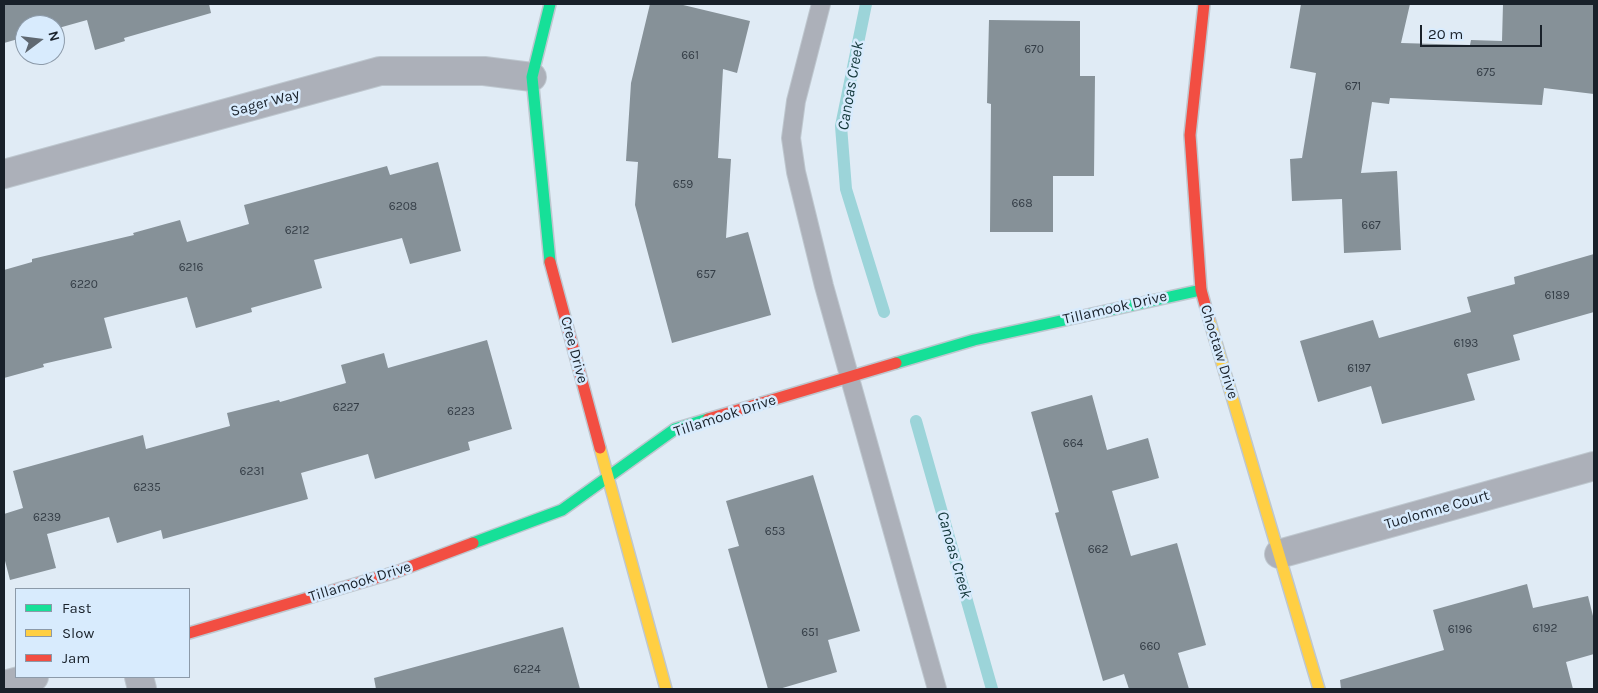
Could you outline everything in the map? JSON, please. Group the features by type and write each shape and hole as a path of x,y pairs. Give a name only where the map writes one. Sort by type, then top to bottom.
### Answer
{"street":[{"name":"Cree Drive","path":"550,4 532,77 548,254 666,689"},
{"name":"Choctaw Drive","path":"1204,4 1190,135 1201,290 1319,689"},
{"name":"Sager Way","path":"4,174 380,71 484,71 532,77"},
{"name":"Tillamook Drive","path":"190,633 406,569 562,510 675,429 974,340 1201,290"},
{"name":"Tuolomne Court","path":"1279,554 1594,466"},
{"path":"4,685 30,678"}],"lane":[{"path":"821,4 796,101 791,138 798,182 936,689"}],"building":[{"path":"4,4 209,4 211,13 124,38 125,41 95,50 87,20 65,26 65,15 15,15 15,40 4,43"},
{"path":"650,4 679,4 750,21 737,73 723,69 718,158 731,159 726,238 748,232 771,315 672,343 635,205 638,162 626,161 631,83"},
{"path":"1301,4 1410,4 1401,43 1470,45 1471,40 1502,41 1503,4 1594,4 1594,94 1544,88 1542,105 1390,98 1389,104 1372,102 1361,173 1397,171 1401,250 1344,253 1342,199 1292,201 1290,159 1302,158 1316,73 1290,68"},
{"path":"989,20 1080,21 1080,76 1095,76 1094,176 1053,176 1053,232 990,232 991,104 987,103"},
{"path":"438,162 461,251 410,264 402,238 314,260 322,288 251,308 252,312 196,328 187,297 104,318 112,348 43,364 44,367 4,378 4,270 32,262 32,259 134,235 133,233 180,220 187,242 249,224 244,205 387,166 390,175"},
{"path":"1594,254 1594,312 1513,335 1520,360 1467,374 1475,400 1382,424 1371,386 1318,402 1300,341 1373,320 1379,338 1471,312 1467,297 1515,284 1514,277"},
{"path":"487,340 512,429 468,442 470,450 375,479 368,454 301,473 308,499 163,539 161,530 117,543 109,517 47,534 56,568 10,580 4,557 4,514 23,508 13,471 143,435 146,449 230,426 227,413 279,400 280,402 346,383 341,365 384,353 388,368"},
{"path":"1092,395 1107,450 1148,438 1159,478 1112,491 1131,556 1177,543 1206,645 1178,653 1189,689 1129,689 1124,674 1103,681 1055,513 1059,512 1031,412"},
{"path":"813,475 860,631 828,640 837,672 779,689 768,689 728,549 739,546 726,501"},
{"path":"1527,584 1533,608 1588,596 1594,620 1594,654 1566,662 1573,689 1341,689 1340,680 1444,650 1433,610"},
{"path":"563,627 580,689 376,689 374,678"}],"waterway":[{"name":"Canoas Creek","path":"866,4 841,126 846,189 884,312"},
{"name":"Canoas Creek","path":"916,421 992,689"}],"traffic: fast":[{"path":"550,4 532,77 550,262"},
{"path":"896,363 974,340 1201,290"},
{"path":"473,543 562,510 675,429 708,419"}],"traffic: slow":[{"path":"1209,319 1319,689"},
{"path":"600,448 666,689"}],"traffic: jam":[{"path":"1204,4 1190,135 1201,290 1209,319"},
{"path":"550,262 600,448"},
{"path":"708,419 896,363"},
{"path":"190,633 396,572 473,543"}]}
